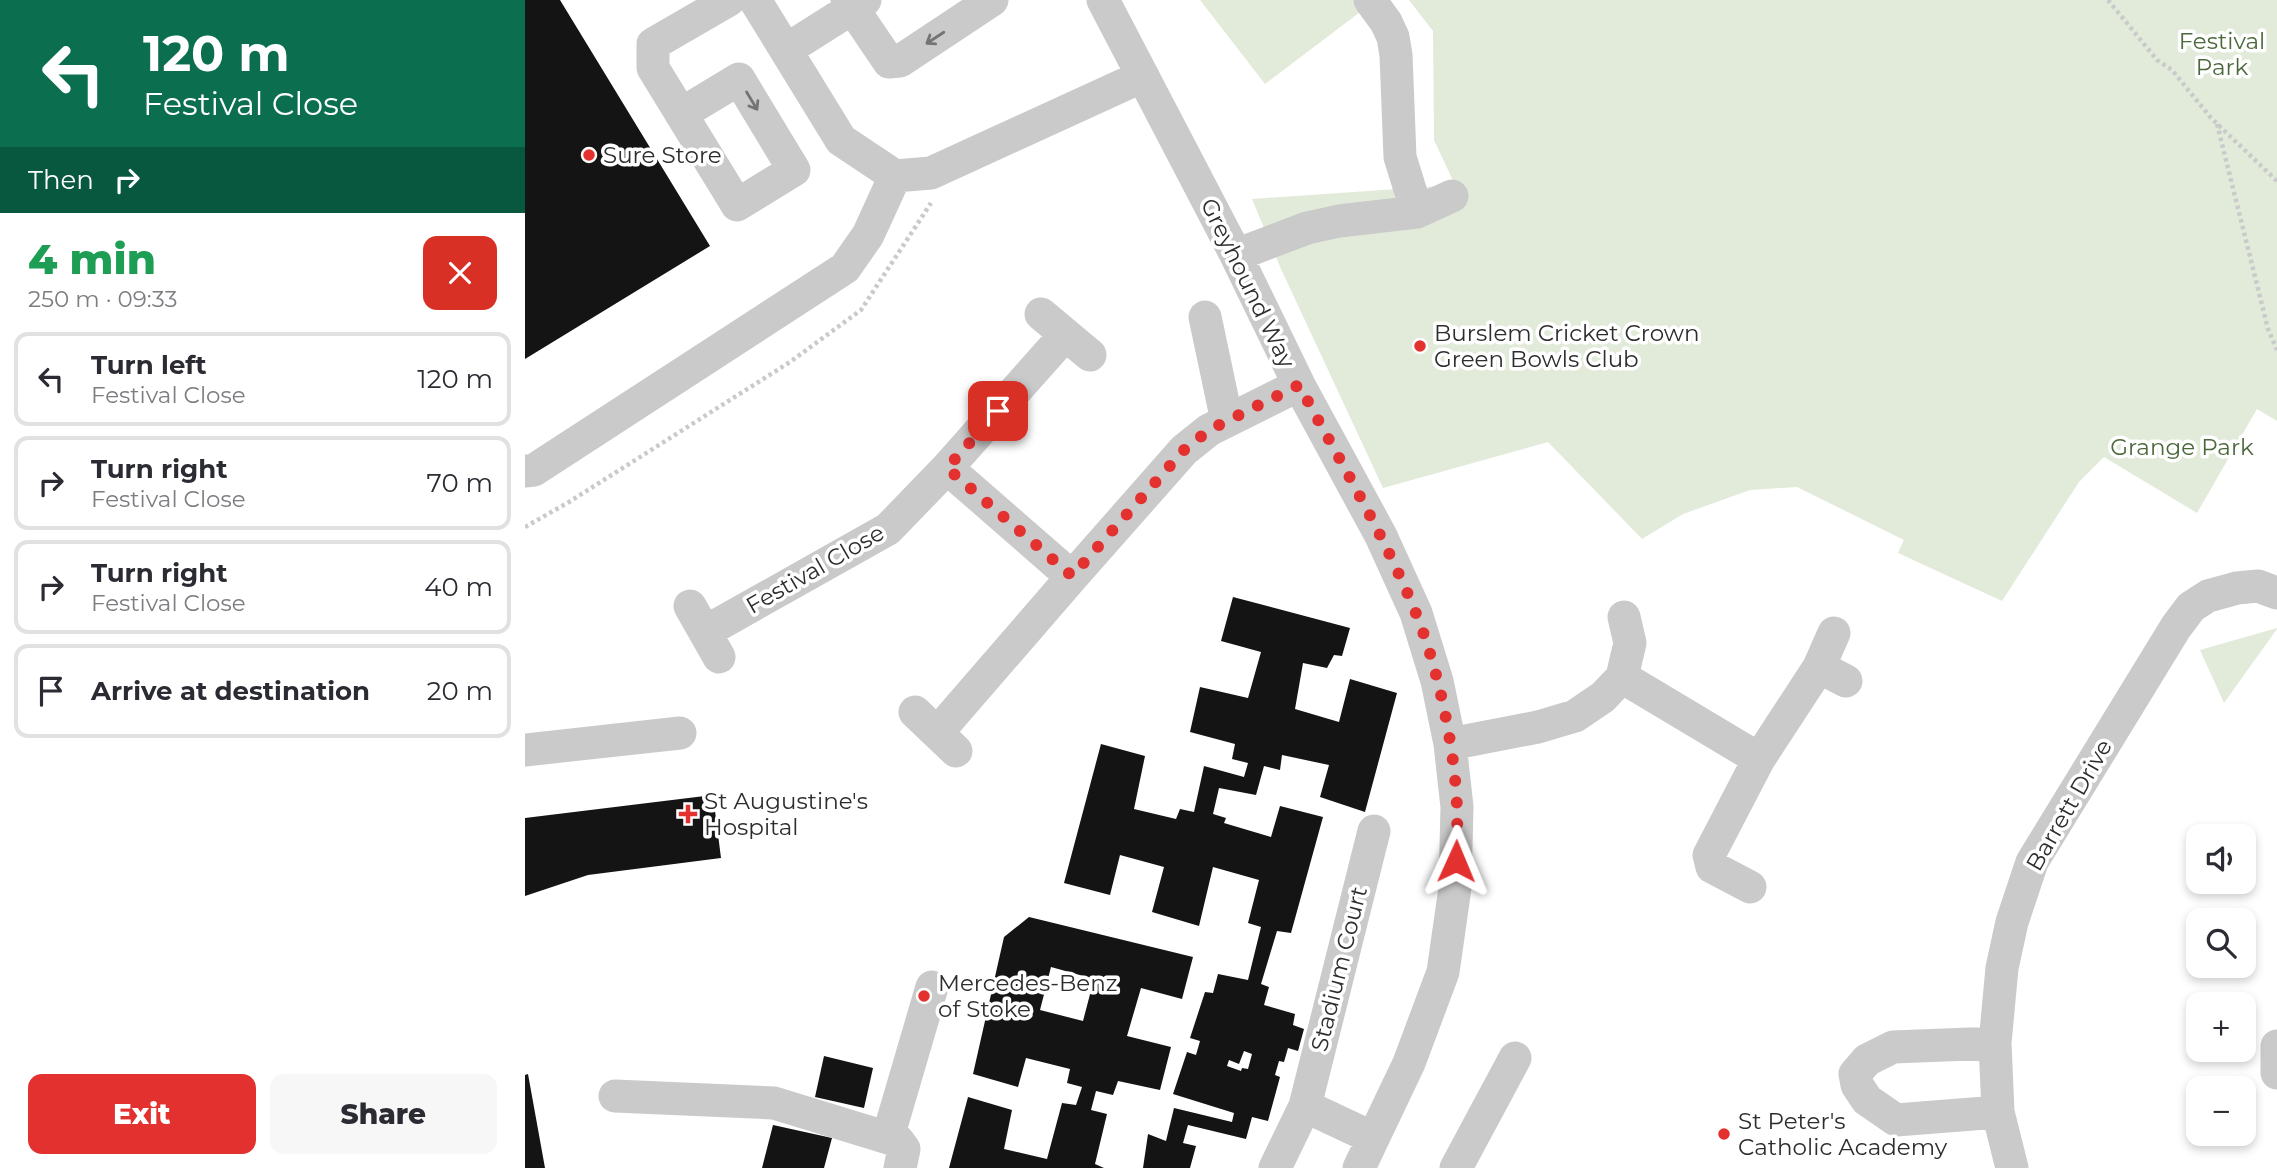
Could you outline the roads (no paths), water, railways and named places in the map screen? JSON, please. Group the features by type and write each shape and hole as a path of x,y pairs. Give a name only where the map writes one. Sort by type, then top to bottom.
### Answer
{"street":[{"path":"681,114 653,68 653,44 729,0"},
{"path":"755,0 841,140 895,176 931,173 1143,76"},
{"path":"786,50 855,3 889,62 900,61 992,0"},
{"name":"Greyhound Way","path":"1103,0 1236,255 1299,385 1381,536 1416,613 1437,681 1450,744 1457,807 1455,888 1443,972 1409,1063 1359,1168"},
{"path":"1370,0 1393,37 1399,157 1417,212"},
{"path":"525,471 534,470 845,268 869,235 895,176"},
{"path":"1236,255 1277,238 1339,220 1417,212 1452,196"},
{"path":"1205,317 1227,421"},
{"name":"Festival Close","path":"704,632 888,529 947,468 1065,335"},
{"path":"936,732 1184,450 1209,430 1299,385"},
{"path":"947,468 1072,576"},
{"name":"Barrett Drive","path":"2012,1168 1998,1112 1995,1043 2005,956 2012,922 2032,862 2176,627 2191,607 2209,597 2258,586 2277,593"},
{"path":"1450,744 1575,716 1603,697 1622,677 1630,643 1624,617"},
{"path":"1750,887 1712,867 1709,855 1752,772 1833,674 1833,633"},
{"path":"1622,677 1752,772"},
{"path":"525,750 680,733"},
{"name":"Stadium Court","path":"1275,1168 1305,1106 1374,831"},
{"path":"888,1137 932,987"},
{"path":"1995,1043 1893,1047 1867,1060 1856,1074 1857,1086 1867,1100 1896,1120 1998,1112"},
{"path":"2277,1046 2277,1073"},
{"path":"1456,1168 1515,1058"},
{"path":"615,1096 774,1103 898,1140 904,1149 900,1168"},
{"path":"1305,1106 1373,1138"}],"place":[{"name":"Sure Store","path":"589,155"},
{"name":"Burslem Cricket Crown Green Bowls Club","path":"1420,346"},
{"name":"St Augustine's Hospital","path":"688,814"},
{"name":"Mercedes-Benz of Stoke","path":"924,996"},
{"name":"St Peter's Catholic Academy","path":"1724,1134"}],"park label":[{"name":"Festival Park","path":"2222,54"},
{"name":"Grange Park","path":"2182,447"}]}
